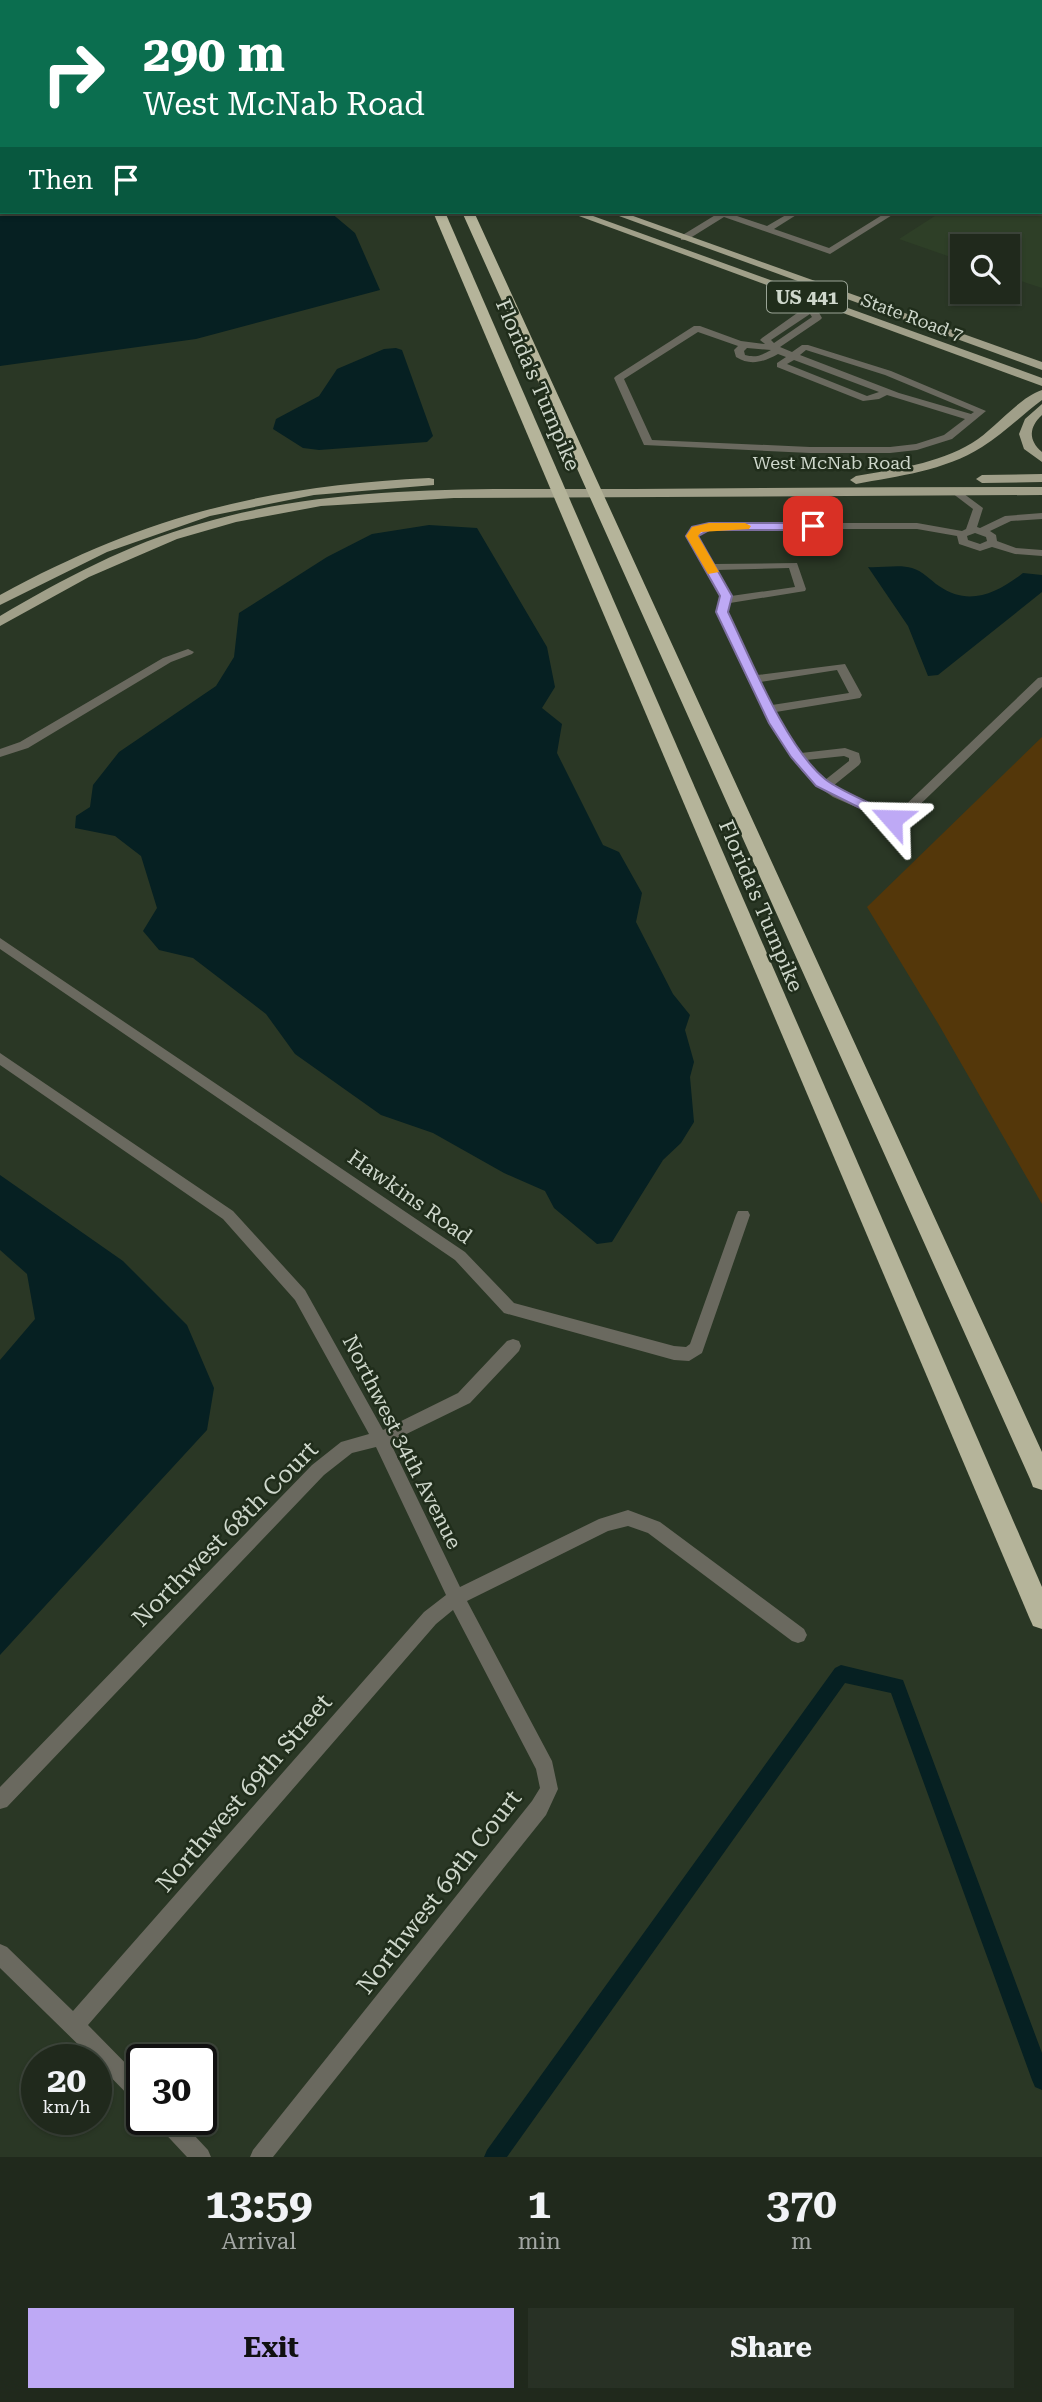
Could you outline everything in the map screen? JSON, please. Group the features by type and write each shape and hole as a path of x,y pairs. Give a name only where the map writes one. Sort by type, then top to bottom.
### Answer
{"highway":[{"name":"Florida's Turnpike","path":"440,214 1042,1617"},
{"name":"Florida's Turnpike","path":"469,214 1042,1479"}],"main road":[{"name":"State Road 7","path":"579,214 1042,382"},
{"name":"State Road 7","path":"618,214 1042,366"},
{"path":"780,287 811,294 838,292"},
{"path":"825,303 848,303 906,318"},
{"path":"856,480 917,469 954,457 978,444 1042,394"},
{"path":"1042,408 1024,434 1026,443 1042,458"},
{"path":"1027,426 1042,417"},
{"name":"West McNab Road","path":"622,487 1042,478"},
{"path":"0,601 104,546 171,521 241,503 321,488 406,482 518,488"},
{"path":"0,622 55,589 121,556 180,533 235,517 318,503 386,496 518,488 622,487"},
{"name":"West McNab Road","path":"622,487 1042,491"}],"street":[{"path":"684,238 720,214"},
{"path":"724,214 830,251 890,214"},
{"path":"768,229 794,214"},
{"path":"773,348 765,340 803,313 813,312 825,303"},
{"path":"747,344 739,351 741,357 763,360 773,348 817,318 813,312"},
{"path":"887,391 866,399 779,365 793,355 804,346 888,373 981,411 948,437 917,447 890,450 810,450 648,443 619,378 696,328 747,344 773,348 793,355 887,391 972,418"},
{"path":"774,334 788,339"},
{"path":"956,491 978,508 971,535 980,548 992,543 1015,551 1042,553"},
{"path":"971,535 1009,518 1042,516"},
{"path":"992,543 991,535 933,535 917,526 709,526 696,530 692,536 726,596 722,612 769,709 799,757 826,786 892,819 901,816 1042,681"},
{"path":"710,567 793,565 802,589 725,600"},
{"path":"0,753 24,745 167,660 188,652"},
{"path":"755,679 841,667 856,695 769,709"},
{"path":"799,757 845,752 855,756 855,762 826,786"},
{"name":"Hawkins Road","path":"0,943 460,1256 509,1308 674,1353 689,1354 696,1348 743,1215"},
{"name":"Northwest 34th Avenue","path":"0,1058 228,1215 300,1295 380,1439 456,1598"},
{"name":"Northwest 68th Court","path":"0,1800 318,1470 347,1447 380,1439 464,1398 513,1346"},
{"path":"456,1598 605,1524 628,1518 654,1527 798,1635"},
{"name":"Northwest 69th Street","path":"74,2025 430,1618 456,1598"},
{"name":"Northwest 69th Court","path":"260,2157 539,1808 549,1789 545,1767 456,1598"},
{"path":"0,1954 126,2079"},
{"path":"180,2135 201,2157"}],"shaded area":[{"path":"938,214 1042,214 1042,288 1020,281 1020,234 950,234 950,257 899,239"},
{"path":"1042,737 1042,1204 939,1025 867,907"}],"water":[{"path":"0,214 332,214 355,233 380,290 196,339 0,366"},
{"path":"384,349 402,350 433,436 427,442 319,450 303,448 273,429 276,419 319,396 337,369"},
{"path":"429,525 477,528 547,647 555,687 542,708 562,724 557,753 603,845 619,852 642,893 636,922 673,994 690,1015 685,1030 694,1062 690,1077 694,1122 681,1143 663,1160 612,1242 597,1244 554,1208 545,1191 504,1173 433,1133 381,1115 295,1054 266,1014 193,958 159,950 143,931 157,908 141,856 115,836 75,828 76,816 90,807 93,785 119,752 216,686 234,657 239,613 327,557 372,534"},
{"path":"868,567 912,568 939,586 961,596 982,595 993,591 1023,573 1042,575 1042,592 938,675 928,676 908,626"},
{"path":"0,1175 123,1261 187,1325 214,1388 207,1430 0,1655 0,1360 35,1319 27,1274 0,1250"}],"waterway":[{"path":"494,2157 841,1674 897,1686 1042,2080"}],"slow traffic":[{"path":"713,572 692,536 696,530 709,526 745,526"}],"route":[{"path":"813,526 709,526 696,530 692,536 726,596 722,612 776,723 796,754 821,783 892,819"}]}
